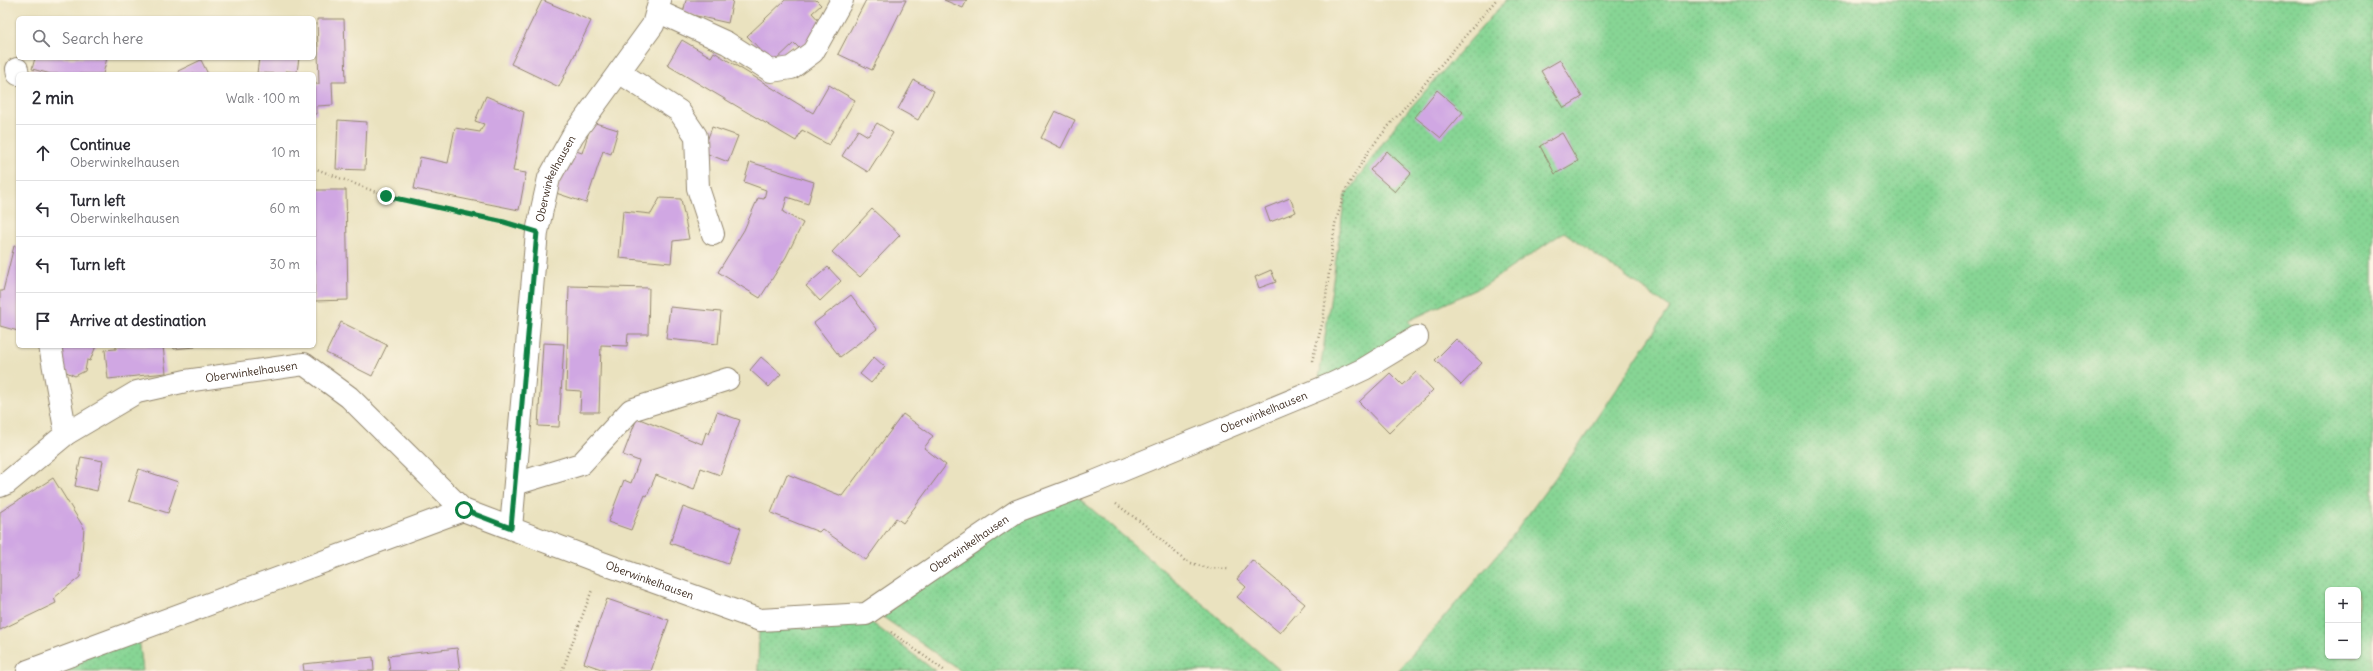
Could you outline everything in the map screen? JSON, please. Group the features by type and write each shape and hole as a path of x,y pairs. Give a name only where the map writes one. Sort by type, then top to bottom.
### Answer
{"street":[{"path":"658,6 727,43 771,71 791,68 813,52 842,0"},
{"name":"Oberwinkelhausen","path":"511,528 537,232 549,178 573,135 653,25 658,6"},
{"path":"619,72 679,111 696,136 698,188 713,234"},
{"name":"Oberwinkelhausen","path":"0,486 7,483 66,434 137,392 304,355 464,510 602,563 760,620 866,614 1017,511 1094,482 1364,369 1417,337"},
{"path":"50,348 66,434"},
{"path":"515,484 581,464 631,410 728,380"},
{"path":"28,671 464,510"}],"path":[{"path":"1301,396 1323,322 1335,224 1346,188 1358,166 1388,127 1496,0"},
{"path":"316,169 386,196 504,222 537,232"},
{"path":"1094,482 1111,501 1145,524 1185,561 1207,568 1228,569"},
{"path":"562,671 602,563"},
{"path":"866,614 945,671"}],"green space":[{"path":"1506,0 2373,0 2373,671 1398,671 1505,546 1572,455 1670,308 1564,232 1487,284 1408,321 1417,331 1318,386 1345,196 1398,122"},
{"path":"1074,494 1281,671 961,671 883,617 952,559 1018,515"},
{"path":"871,622 935,671 758,671 759,630"},
{"path":"139,638 143,671 64,671 63,665"}],"building":[{"path":"542,0 591,21 559,87 511,64"},
{"path":"686,0 733,0 728,23 683,13"},
{"path":"785,0 816,0 821,5 812,13 824,26 800,49 794,43 773,63 747,36"},
{"path":"866,0 906,0 872,70 838,54"},
{"path":"944,0 967,0 963,8"},
{"path":"317,19 344,19 346,82 332,82 333,105 317,106 316,114 316,84 319,84"},
{"path":"682,40 711,57 714,52 813,113 829,85 855,100 829,145 802,130 796,141 667,65"},
{"path":"34,60 106,60 104,72 43,72 32,69"},
{"path":"201,60 207,72 178,72"},
{"path":"259,60 299,60 297,72 257,72"},
{"path":"1560,60 1582,97 1564,108 1541,71"},
{"path":"914,80 934,91 918,120 898,109"},
{"path":"1437,90 1463,112 1441,138 1415,117"},
{"path":"486,96 524,112 513,171 526,173 519,210 414,189 420,157 448,163 455,128 480,132 484,124 475,121"},
{"path":"1055,111 1075,120 1061,148 1041,138"},
{"path":"338,120 367,122 365,170 336,169"},
{"path":"592,122 618,130 611,154 603,151 586,203 556,193 570,149 582,153"},
{"path":"877,123 893,133 868,172 842,156 858,130 868,136"},
{"path":"712,127 738,136 728,162 703,152"},
{"path":"1562,133 1578,161 1555,174 1540,146"},
{"path":"1387,151 1411,173 1395,192 1370,170"},
{"path":"750,162 814,182 808,204 787,197 783,212 803,223 786,257 760,298 718,272 744,230 758,198 764,199 766,190 744,182"},
{"path":"316,190 346,190 348,300 316,301"},
{"path":"660,198 681,199 689,239 673,241 671,263 619,258 623,211 651,214"},
{"path":"1290,198 1296,212 1270,222 1265,208"},
{"path":"872,209 900,235 860,277 832,252"},
{"path":"14,246 16,246 16,330 0,326 0,291 3,291"},
{"path":"828,267 841,281 820,301 806,286"},
{"path":"1271,270 1276,282 1259,288 1255,277"},
{"path":"569,286 649,288 648,334 628,334 627,346 601,345 599,412 580,412 581,391 566,390"},
{"path":"851,295 877,329 840,357 814,323"},
{"path":"670,307 721,312 718,344 666,339"},
{"path":"341,322 387,345 372,376 326,353"},
{"path":"1456,339 1482,363 1461,385 1435,360"},
{"path":"543,343 564,344 559,427 538,426"},
{"path":"95,348 90,361 87,360 85,371 75,376 62,370 58,360 63,351 56,349"},
{"path":"163,348 166,373 108,379 105,350"},
{"path":"761,357 781,374 769,387 750,370"},
{"path":"874,357 885,367 871,383 860,374"},
{"path":"1416,372 1433,390 1389,433 1359,402 1390,373 1402,385"},
{"path":"717,412 740,420 720,475 701,468 694,490 656,475 647,496 645,495 631,530 608,522 624,480 631,483 639,461 623,455 637,418 702,444 706,432 709,434"},
{"path":"903,414 933,436 924,448 946,465 903,523 896,518 866,560 822,529 819,532 771,513 787,474 842,496"},
{"path":"81,457 103,461 97,491 75,486"},
{"path":"139,469 178,482 168,513 129,501"},
{"path":"53,478 84,528 80,577 54,598 56,603 0,630 0,512"},
{"path":"683,507 741,528 728,564 670,543"},
{"path":"1252,560 1305,604 1280,633 1237,597 1246,587 1237,579"},
{"path":"607,599 669,620 651,671 607,671 584,663"},
{"path":"457,648 460,671 390,671 388,656"},
{"path":"373,657 374,671 304,671 303,664"}],"route":[{"path":"386,196 504,222 537,232 511,528 464,510"}]}
